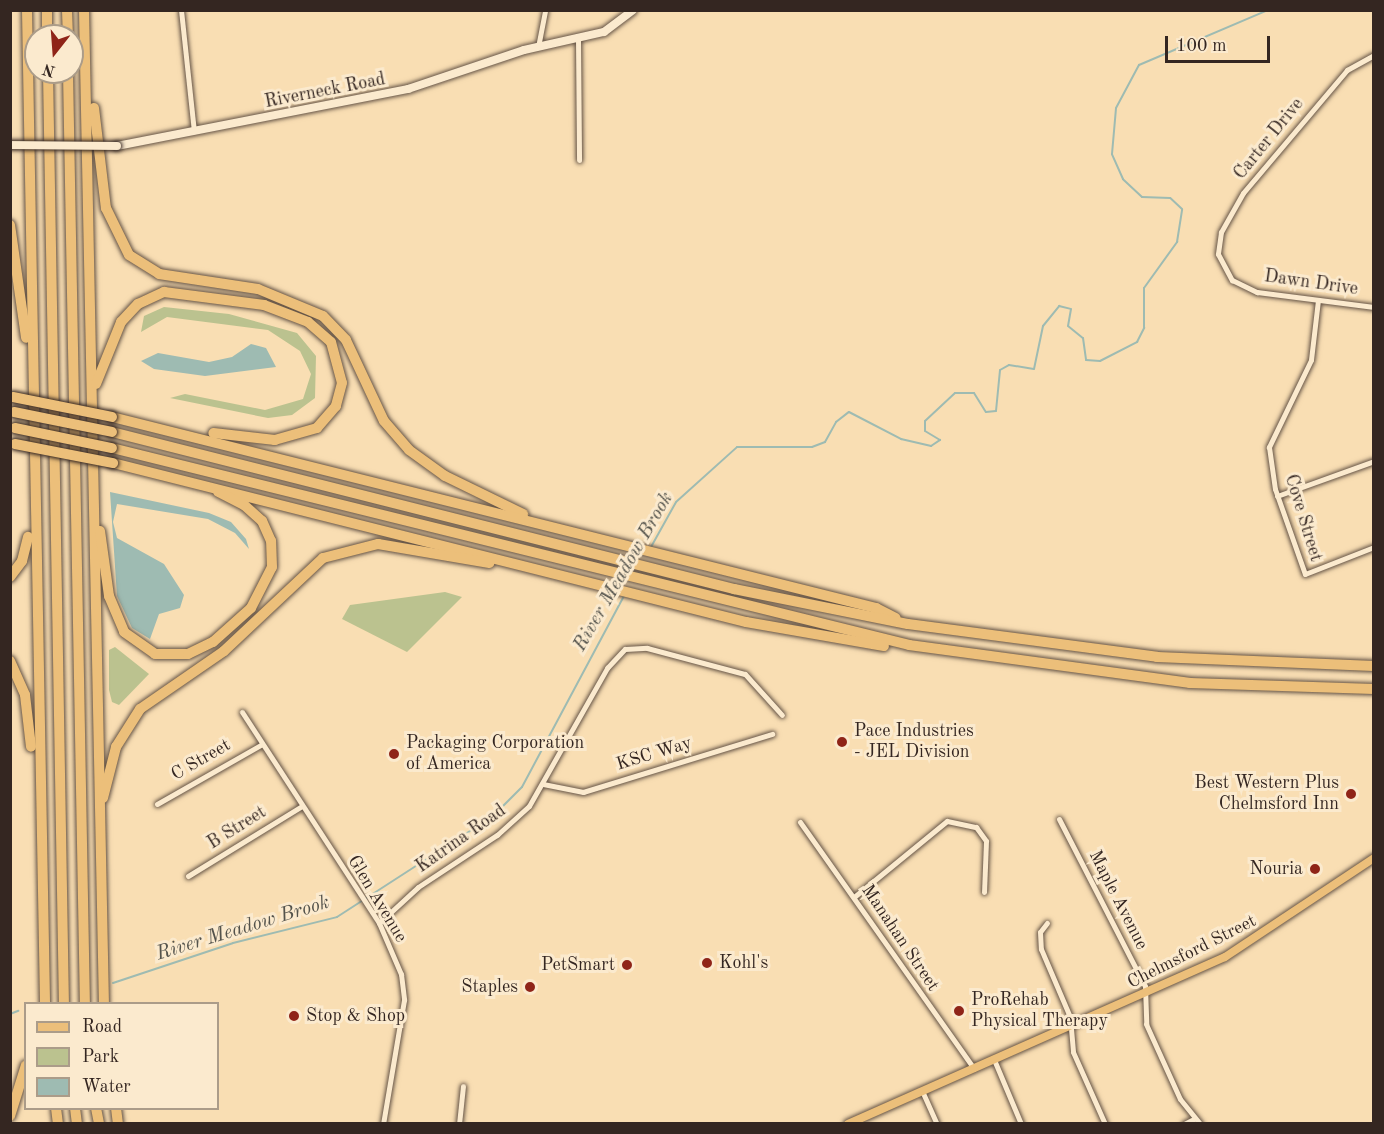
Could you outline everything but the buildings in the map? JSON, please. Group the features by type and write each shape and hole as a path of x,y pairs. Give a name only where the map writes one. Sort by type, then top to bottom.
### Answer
{"highway":[{"path":"27,10 33,510 41,945 45,1002"},
{"path":"84,10 99,843 105,1002"},
{"path":"84,10 104,198 112,228 129,255 159,274 258,289 323,316 346,340 384,421 408,450 452,480 542,525"},
{"path":"48,84 64,1002"},
{"path":"68,84 85,1002"},
{"path":"10,225 33,392"},
{"path":"11,397 112,417 251,439 294,438 317,428 332,412 341,392 341,362 321,332 287,313 234,298 164,292 138,304 115,330 92,405"},
{"path":"12,412 112,432 653,567 908,624 1082,650 1251,663 1331,666 1374,663"},
{"path":"112,417 876,608 908,624"},
{"path":"13,428 112,448 645,581 959,654"},
{"path":"12,443 157,473 572,578 805,634 1190,683 1224,686 1374,689"},
{"path":"93,468 115,615 142,648 182,656 213,642 251,608 268,581 272,547 262,521 244,505 157,473"},
{"path":"10,577 25,553 33,510"},
{"path":"99,843 109,768 134,716 161,691 224,651 323,558 353,547 386,545 572,578"},
{"path":"10,661 27,706 39,819"},
{"path":"38,1002 41,945"},
{"path":"10,1116 24,1071"}],"main road":[{"name":"Riverneck Road","path":"10,146 117,146 361,101 538,47 604,32 633,10"},
{"name":"Chelmsford Street","path":"848,1124 1070,1029 1249,945 1374,858"}],"street":[{"path":"181,10 194,131"},
{"path":"538,47 545,10"},
{"path":"578,39 579,160"},
{"name":"Carter Drive","path":"1222,261 1221,232 1243,194 1347,70 1374,55"},
{"name":"Dawn Drive","path":"1222,261 1232,280 1257,292 1374,307"},
{"name":"Cove Street","path":"1318,300 1311,360 1269,447 1277,496 1305,574 1374,547"},
{"path":"1277,496 1374,461"},
{"name":"Katrina Road","path":"379,923 418,887 516,820 543,784 607,668 628,648 647,648 746,674 782,715"},
{"name":"Glen Avenue","path":"242,712 379,923 404,989 383,1124"},
{"name":"KSC Way","path":"543,784 583,792 772,734"},
{"name":"C Street","path":"158,804 262,744"},
{"name":"B Street","path":"188,876 302,806"},
{"name":"Maple Avenue","path":"1059,819 1145,986 1142,996 1146,1024 1194,1119"},
{"path":"854,897 947,821 976,827 986,842 984,892"},
{"name":"Manahan Street","path":"800,822 975,1071"},
{"path":"1047,923 1040,932 1041,949 1070,1017 1073,1052 1105,1124"},
{"path":"995,1062 1021,1124"},
{"path":"459,1124 463,1086"},
{"path":"924,1093 937,1124"},
{"path":"1184,1124 1194,1119 1200,1124"}],"green space":[{"path":"164,307 229,314 297,333 316,356 315,398 292,415 268,418 170,398 185,394 265,410 303,399 311,374 300,351 268,330 167,317 141,332 144,316"},
{"path":"445,592 462,597 407,652 342,619 350,605"},
{"path":"115,647 149,674 119,705 112,702 109,690 109,650"}],"water":[{"path":"251,344 266,348 276,367 205,376 154,369 141,361 158,353 209,362 232,357"},
{"path":"110,492 209,513 231,522 246,539 249,549 235,533 208,519 117,504 113,522 117,538 164,564 184,595 180,608 159,614 150,639 132,628 117,596"}],"waterway":[{"name":"River Meadow Brook","path":"651,547 676,502 737,447 812,447 825,442 836,422 849,412 901,439 931,446 940,440 925,431 925,421 955,393 974,393 986,412 996,411 1000,370 1009,365 1034,369 1043,326 1059,306 1071,309 1068,326 1083,338 1086,360 1100,361 1137,342 1144,328 1144,288 1177,242 1182,209 1170,198 1142,197 1123,179 1112,154 1116,108 1139,65 1268,10"},
{"name":"River Meadow Brook","path":"113,983 233,943 337,917 493,816 522,787 625,594"},
{"name":"River Meadow Brook","path":"10,1014 18,1011"}],"place":[{"name":"Pace Industries - JEL Division","path":"842,742"},
{"name":"Packaging Corporation of America","path":"394,754"},
{"name":"Best Western Plus Chelmsford Inn","path":"1351,794"},
{"name":"Nouria","path":"1315,869"},
{"name":"Kohl's","path":"707,963"},
{"name":"PetSmart","path":"627,965"},
{"name":"Staples","path":"530,987"},
{"name":"ProRehab Physical Therapy","path":"959,1011"},
{"name":"Stop & Shop","path":"294,1016"}]}
